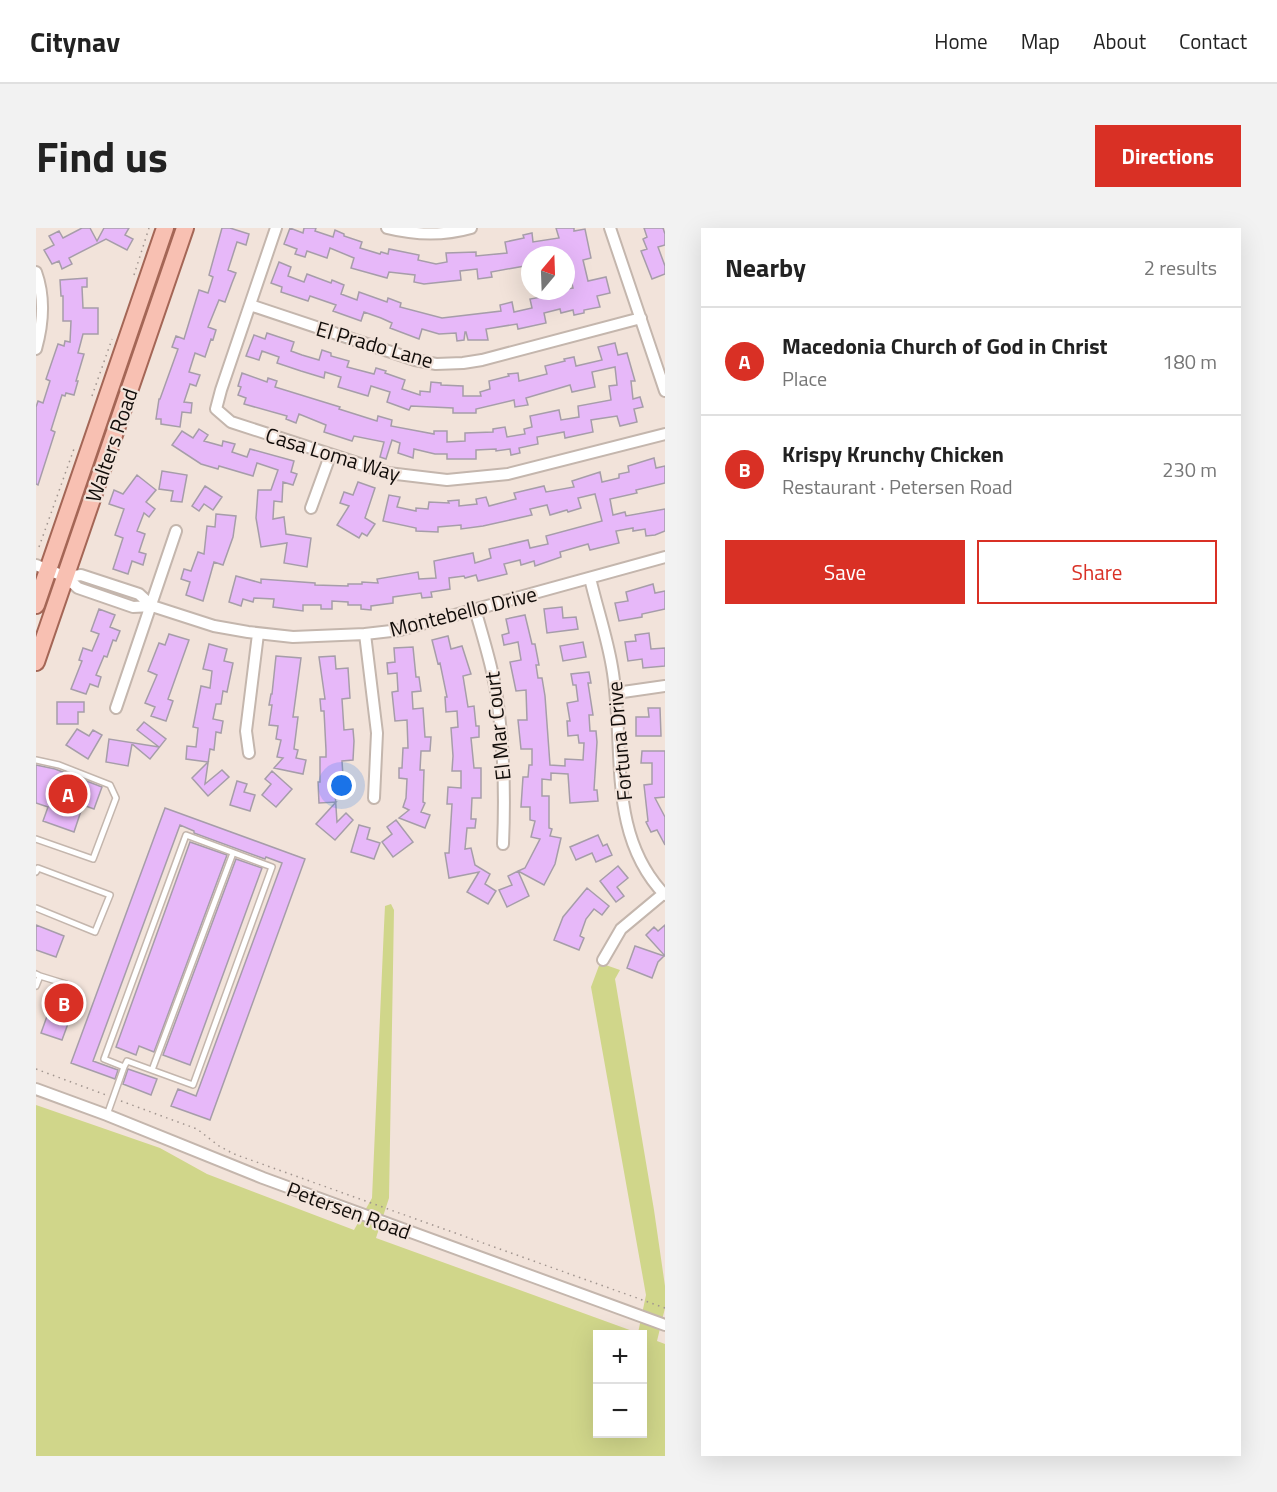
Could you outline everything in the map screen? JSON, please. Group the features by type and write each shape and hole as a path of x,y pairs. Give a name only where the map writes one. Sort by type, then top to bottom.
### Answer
{"main road":[{"name":"Walters Road","path":"36,605 42,567 165,228"},
{"name":"Walters Road","path":"36,662 185,228"}],"street":[{"path":"250,305 276,228"},
{"path":"387,228 435,234 471,228"},
{"path":"610,228 665,391"},
{"path":"36,272 42,303 42,320 36,349"},
{"name":"El Prado Lane","path":"250,305 394,354 436,364 482,360 641,318"},
{"name":"Casa Loma Way","path":"250,305 216,409 231,422 330,456 387,473 426,479 465,480 508,474 665,434"},
{"path":"311,508 330,456"},
{"path":"116,708 176,531"},
{"name":"Montebello Drive","path":"42,567 66,577 78,588 133,607 152,606 213,626 293,637 400,630 665,557"},
{"name":"Fortuna Drive","path":"590,578 612,667 616,693 621,795 628,828 637,854 664,894"},
{"name":"El Mar Court","path":"475,609 490,662 498,704 502,746 503,844"},
{"path":"249,753 246,730 258,634"},
{"path":"365,634 376,733 374,798"},
{"path":"616,693 665,686"},
{"path":"603,960 621,929 664,894"},
{"name":"Petersen Road","path":"36,1089 263,1178 665,1325"}],"lane":[{"path":"36,760 59,765 110,785 116,798 93,859 36,839"},
{"path":"107,1115 127,1061 193,1085 272,867 186,835 104,1059 124,1067"},
{"path":"152,1070 233,853"},
{"path":"36,872 38,868 110,895 95,932 36,908"},
{"path":"36,986 38,975 66,984"}],"path":[{"path":"133,280 149,228"},
{"path":"90,403 102,362 116,330"},
{"path":"39,547 77,443"},
{"path":"36,1069 197,1129 234,1154 665,1308"}],"green space":[{"path":"391,904 394,910 389,1198 376,1238 630,1330 593,1330 593,1438 647,1438 647,1330 639,1330 646,1295 591,987 600,963 620,970 615,979 665,1286 665,1308 657,1341 665,1344 665,1456 36,1456 36,1105 160,1148 207,1174 354,1230 372,1198 385,906"}],"building":[{"path":"82,228 90,228 97,241 104,228 129,228 125,235 133,239 127,250 106,239 69,258 72,264 62,269 59,261 52,264 44,250 54,245 49,236 59,231 63,238"},
{"path":"222,228 249,234 246,245 237,242 228,270 236,273 225,302 219,300 208,327 216,330 205,357 195,353 189,372 200,375 196,386 190,384 184,402 192,403 191,413 182,412 180,427 161,424 161,419 156,419 159,399 178,349 172,347 176,336 184,339 199,290 208,293 213,277 209,275"},
{"path":"290,228 303,233 304,228 316,228 315,231 333,237 335,230 344,236 362,242 360,248 380,254 381,252 388,254 389,249 419,255 418,260 436,264 447,262 446,253 476,252 476,256 507,253 505,242 524,238 523,235 532,233 533,242 559,238 556,228 574,228 574,231 585,229 591,258 583,260 588,281 606,277 610,293 597,296 600,307 584,310 584,313 574,315 573,310 561,313 560,309 544,313 546,323 518,329 517,324 486,329 488,340 468,340 465,332 464,340 457,341 456,333 439,334 422,329 419,339 390,328 392,323 364,312 361,321 333,311 336,305 310,296 308,301 281,292 282,287 271,283 279,262 291,267 288,276 304,282 307,274 331,283 332,280 344,285 341,294 357,300 359,292 387,302 388,298 401,303 400,307 442,318 501,311 500,305 512,302 514,312 532,308 530,300 575,300 575,246 521,246 521,267 491,272 492,277 478,279 477,269 460,271 461,280 424,284 414,282 415,275 389,272 387,278 351,268 354,258 330,248 327,258 307,251 305,257 295,254 297,249 284,244"},
{"path":"644,228 663,228 665,234 665,245 658,247 665,266 665,274 652,279 641,251 647,249 643,239 647,237"},
{"path":"87,278 87,287 82,287 83,308 98,308 98,334 83,334 78,353 84,354 74,395 66,393 65,396 62,395 51,430 55,432 38,485 36,484 36,407 38,401 43,403 50,381 46,379 58,344 64,346 65,341 70,342 71,321 63,321 63,296 61,296 60,280"},
{"path":"267,333 294,342 291,351 302,355 319,360 322,350 331,353 331,356 349,361 347,367 374,374 376,368 386,371 385,373 405,380 402,389 420,395 420,391 430,392 431,382 463,386 463,396 481,396 480,392 490,389 489,381 509,376 508,374 518,373 519,381 547,374 545,366 565,361 564,359 574,357 576,366 602,360 598,347 615,343 618,355 627,353 635,381 631,381 633,399 640,397 643,407 634,409 637,422 620,426 617,416 591,420 593,432 565,438 564,432 537,437 538,444 519,448 520,453 511,455 510,449 476,450 476,459 447,459 447,454 414,449 413,458 398,453 400,443 392,440 386,459 380,457 384,442 354,436 352,441 324,432 326,425 299,414 296,423 286,419 287,416 244,404 246,398 238,395 242,373 267,382 268,378 277,381 275,387 377,421 378,416 392,420 391,426 434,434 434,431 447,431 447,442 465,441 465,433 493,432 493,429 505,427 507,437 525,434 524,429 532,427 530,416 559,410 561,420 579,417 578,406 611,400 609,386 617,385 615,367 592,372 595,387 572,392 570,385 526,398 528,405 515,407 514,400 476,409 476,413 453,413 453,408 411,406 409,410 387,402 390,392 371,386 368,396 338,387 341,377 325,372 324,378 301,371 277,363 279,357 262,351 259,360 246,356 254,335 265,339"},
{"path":"199,429 208,435 204,441 222,446 223,441 235,444 232,452 247,457 250,449 294,461 291,472 297,474 293,485 283,482 282,502 274,501 273,519 284,517 286,534 311,538 307,567 284,563 287,543 261,547 256,518 258,490 271,490 278,470 257,463 253,476 219,466 218,469 201,464 172,445 182,431 193,438"},
{"path":"654,458 656,468 665,466 665,483 610,499 613,515 625,512 626,516 665,509 665,531 655,535 646,536 645,529 633,531 633,528 616,531 619,543 590,550 588,544 560,552 561,557 535,566 534,561 521,565 520,560 504,564 507,574 478,581 476,575 449,578 450,589 431,592 432,597 422,598 421,593 393,597 393,603 371,606 371,610 361,609 361,605 348,605 348,602 332,601 332,609 321,609 321,605 303,605 303,611 273,607 274,599 254,598 253,602 243,599 241,606 229,602 236,576 261,583 261,579 348,586 348,584 362,584 362,582 378,583 377,579 418,572 419,579 436,578 434,561 473,553 475,563 491,558 489,549 528,540 530,548 548,544 546,536 602,521 595,494 578,498 581,508 568,512 567,510 550,515 547,505 530,509 532,515 483,526 461,529 461,525 438,527 438,532 416,531 416,528 383,521 389,495 400,497 397,507 416,511 416,508 428,509 429,502 449,503 448,501 459,500 459,506 477,504 476,499 486,497 489,506 516,499 514,493 544,486 546,492 574,487 572,481 600,472 602,482 619,478 619,474 629,472 628,466"},
{"path":"162,471 187,475 182,502 171,501 173,491 159,489"},
{"path":"137,475 156,490 146,502 155,509 149,517 144,513 137,531 145,534 139,552 146,554 143,565 132,561 128,574 113,569 123,538 115,535 124,509 109,504 114,490 123,494"},
{"path":"358,482 375,488 365,518 375,524 367,536 362,533 359,538 337,525 349,506 340,503 344,492 353,495"},
{"path":"205,486 222,497 213,510 204,504 199,511 192,506"},
{"path":"216,514 236,516 233,537 223,565 214,562 203,601 186,595 190,582 181,579 184,569 191,571 198,552 204,554 207,526 215,527"},
{"path":"653,584 655,593 665,591 665,609 642,614 642,617 619,621 615,603 628,601 626,592"},
{"path":"562,607 563,618 576,617 578,629 547,633 544,609"},
{"path":"99,609 115,615 110,627 120,631 116,641 113,640 107,657 104,656 96,675 101,677 98,687 90,684 86,694 71,689 82,661 79,660 83,648 92,651 99,634 91,631"},
{"path":"525,615 532,644 535,644 539,665 536,665 538,678 542,678 545,696 550,765 565,766 565,759 583,760 584,743 579,743 578,735 568,736 567,721 570,721 567,703 578,701 576,685 573,685 571,674 589,672 591,683 588,683 593,715 589,715 590,731 596,731 597,742 594,790 597,790 598,801 570,803 568,774 551,773 551,780 542,779 542,796 549,796 549,828 552,829 550,836 561,838 555,864 544,885 518,871 525,868 540,839 531,837 535,821 530,820 530,807 521,807 523,777 528,777 529,765 532,765 532,749 521,749 518,720 527,720 526,690 516,691 510,662 521,660 518,642 504,645 502,635 509,633 506,619"},
{"path":"649,633 651,649 665,648 665,666 643,668 642,659 628,661 625,642 636,641 635,635"},
{"path":"169,634 189,640 168,699 173,701 166,721 151,716 155,707 145,703 157,675 148,671 159,643 165,645"},
{"path":"448,636 451,649 462,646 471,674 463,676 468,707 474,706 476,726 479,726 479,737 471,738 474,768 481,768 481,798 472,798 471,819 476,819 475,828 467,828 465,849 471,848 475,865 490,874 485,884 496,891 488,904 467,892 479,872 449,878 445,853 449,853 452,804 447,804 448,787 461,788 461,771 452,771 451,728 458,727 457,711 446,712 445,697 447,697 440,663 438,664 432,640"},
{"path":"583,642 586,657 563,661 560,646"},
{"path":"209,644 227,649 224,661 233,663 227,692 223,691 221,704 216,704 213,719 223,721 221,733 216,732 214,750 210,749 205,784 222,770 229,777 208,796 192,778 208,762 186,759 187,746 196,747 198,728 193,727 201,686 210,688 212,671 203,669"},
{"path":"413,647 416,677 419,677 421,691 412,692 413,709 423,708 425,737 431,737 430,751 421,751 420,770 424,770 423,802 425,803 421,812 430,815 425,828 399,818 409,810 403,807 407,779 399,778 403,748 408,748 407,720 395,721 392,692 398,691 397,673 388,674 387,663 395,662 394,648"},
{"path":"276,656 301,658 293,717 298,717 294,749 298,750 296,758 306,760 303,774 274,768 283,758 277,757 281,740 276,739 278,726 269,725 272,705 269,705"},
{"path":"335,656 336,669 348,668 350,698 342,699 344,730 353,729 353,760 342,761 344,791 335,792 336,802 319,803 320,757 326,757 326,750 324,711 321,711 320,699 325,699 319,657"},
{"path":"57,702 84,702 84,712 78,712 78,724 57,724"},
{"path":"648,708 660,708 661,736 636,736 636,717 649,717"},
{"path":"144,722 166,739 150,759 132,744 128,766 106,762 109,739 159,747 137,730"},
{"path":"77,729 89,736 93,730 102,735 88,759 66,745"},
{"path":"642,751 665,751 665,797 655,798 665,817 665,845 657,830 651,832 646,822 648,821 644,785 652,784 652,763 641,763"},
{"path":"36,765 55,769 102,787 94,809 83,805 74,832 43,821 48,807 36,803"},
{"path":"272,771 292,789 276,807 262,795 271,784 265,779"},
{"path":"237,781 247,784 244,792 255,795 250,811 230,805"},
{"path":"336,802 337,822 346,813 353,820 335,840 316,824"},
{"path":"165,808 305,859 210,1120 171,1106 178,1089 196,1096 282,863 194,833 180,825 93,1061 118,1070 115,1079 71,1063"},
{"path":"396,820 413,842 393,857 382,842 392,834 387,827"},
{"path":"359,825 370,828 367,839 380,843 374,859 351,852"},
{"path":"598,835 603,846 607,844 612,855 596,862 592,853 576,860 570,847"},
{"path":"190,842 227,855 154,1052 139,1046 136,1055 116,1047"},
{"path":"236,859 262,868 190,1065 163,1055"},
{"path":"618,866 628,878 617,887 624,896 616,902 600,881"},
{"path":"518,871 529,896 507,907 499,890 512,885 508,876"},
{"path":"587,888 609,906 602,915 594,909 586,919 580,936 584,938 579,950 554,940 563,917"},
{"path":"36,925 64,936 56,957 36,950"},
{"path":"665,925 665,956 646,935 654,927 658,931"},
{"path":"635,946 664,956 658,962 652,978 627,968"},
{"path":"56,991 77,999 62,1040 41,1033"},
{"path":"128,1069 157,1079 151,1095 123,1084"}],"place":[{"name":"Macedonia Church of God in Christ","path":"68,794"},
{"name":"Krispy Krunchy Chicken","path":"64,1003"}]}
